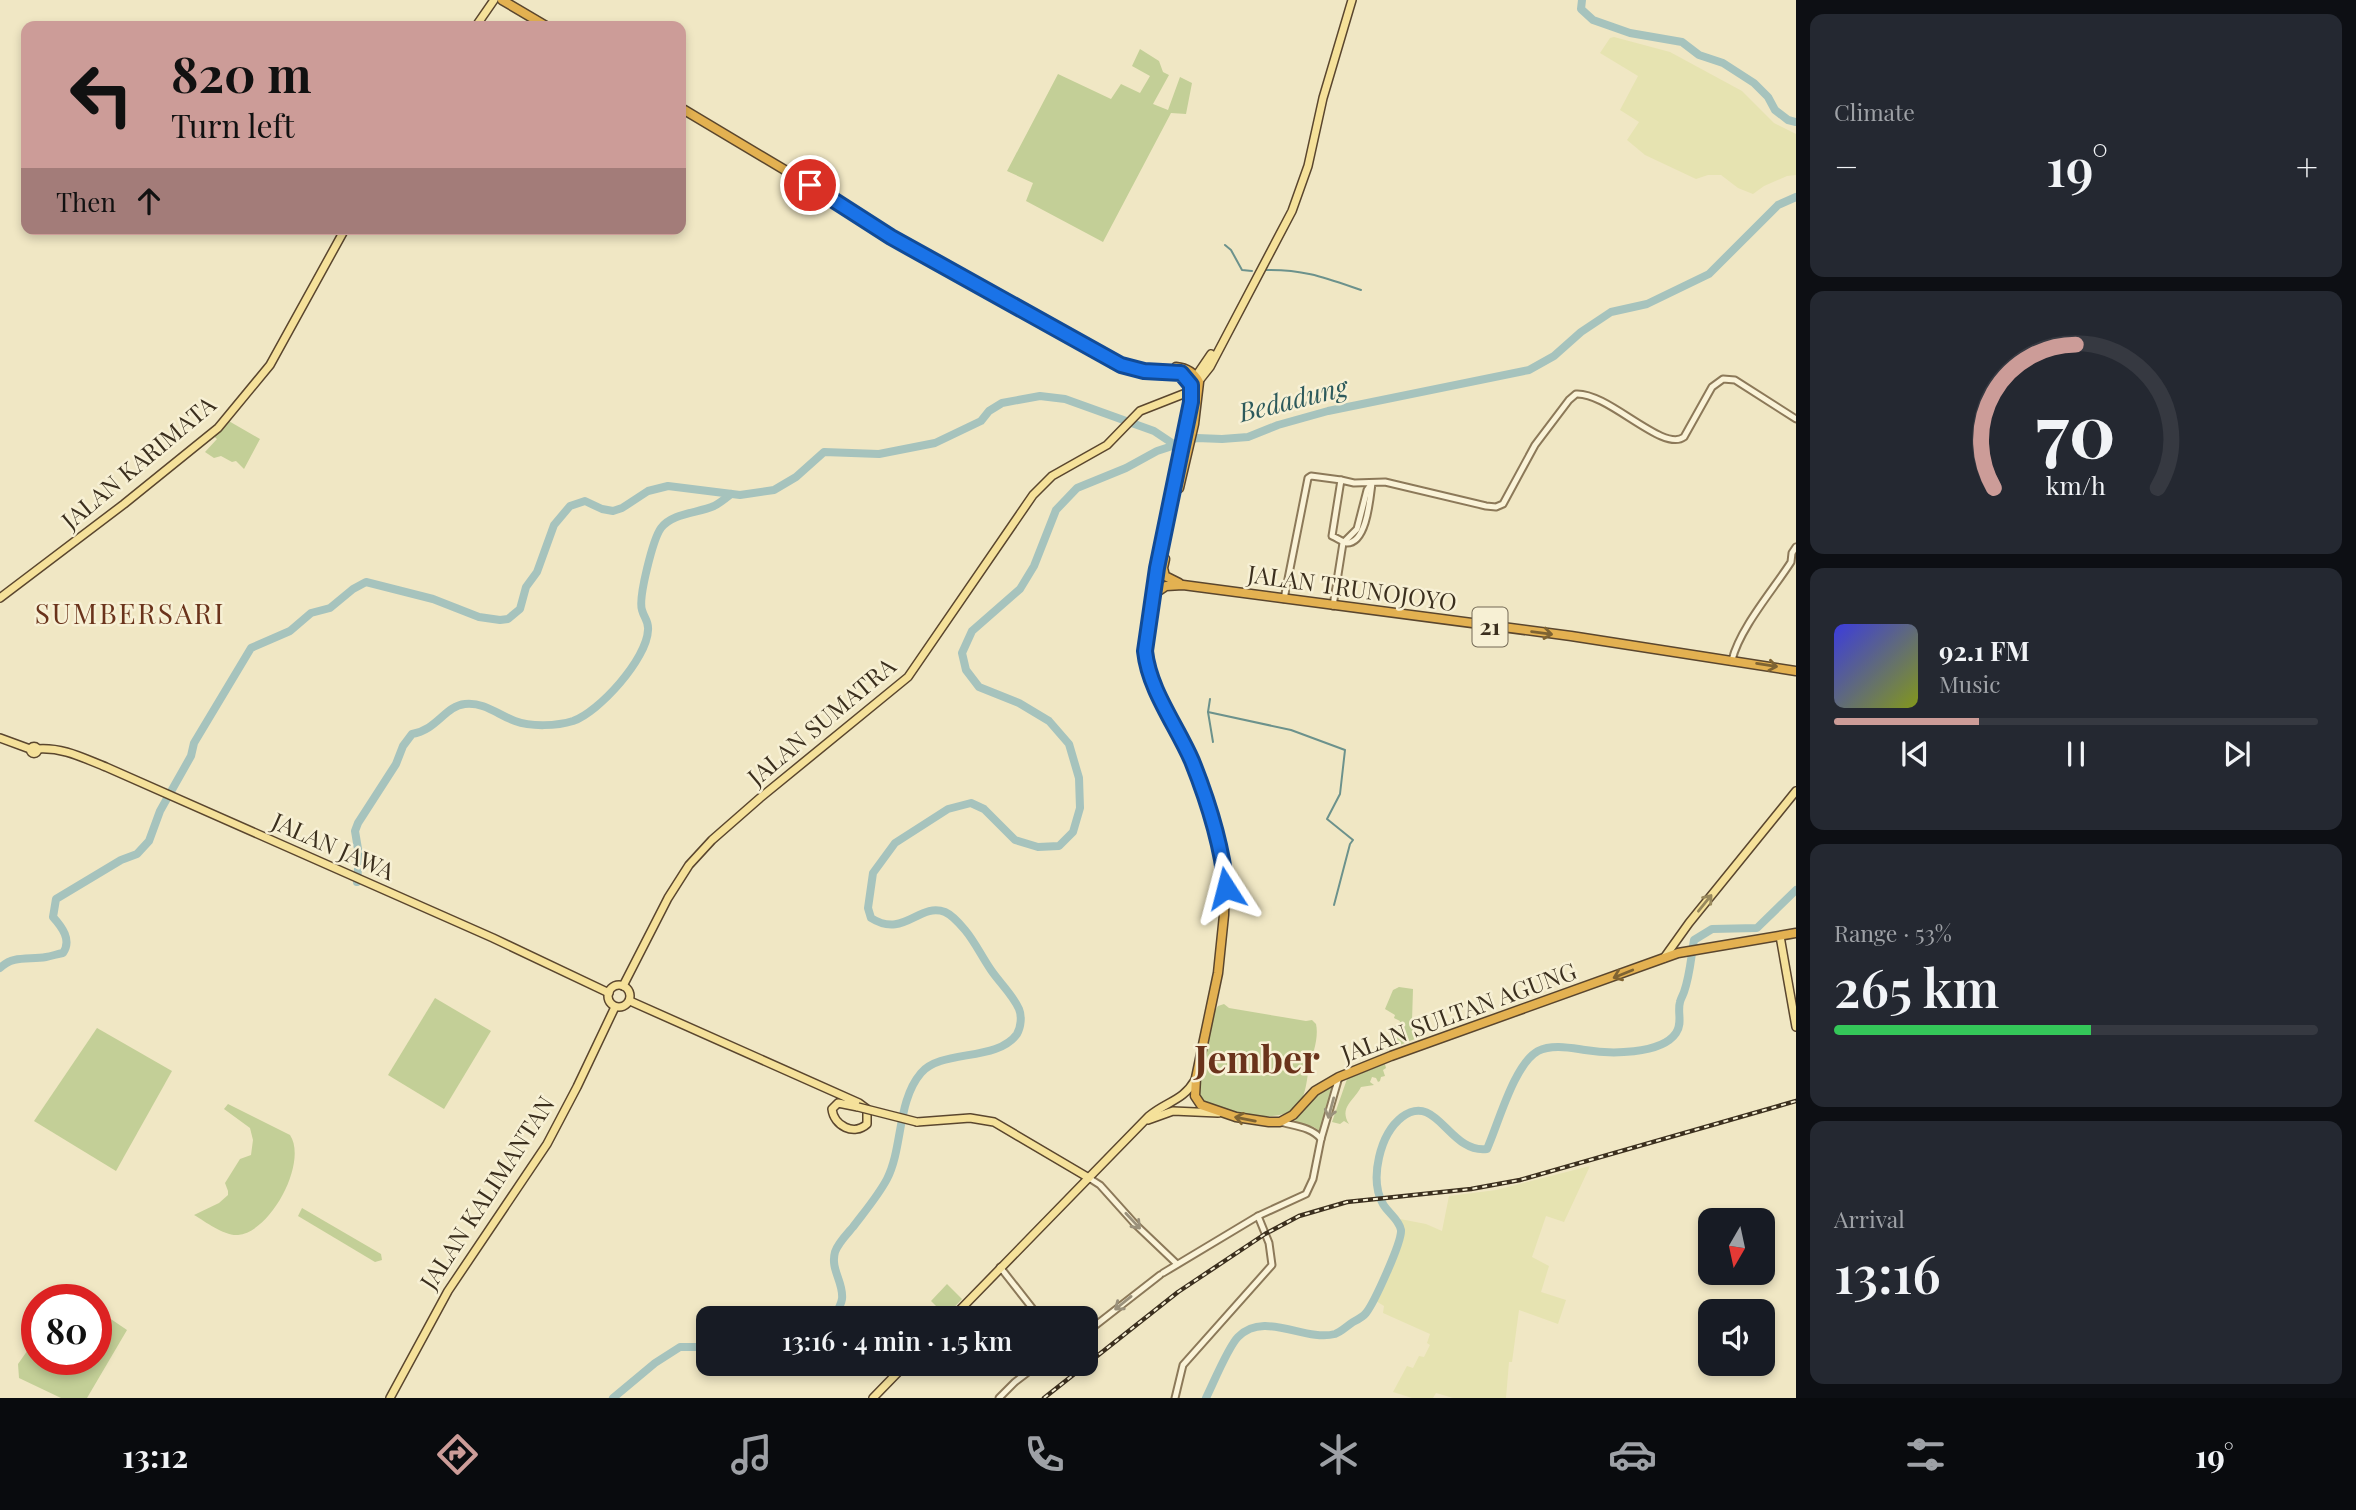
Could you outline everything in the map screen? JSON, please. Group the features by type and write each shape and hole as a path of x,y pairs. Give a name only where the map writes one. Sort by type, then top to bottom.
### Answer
{"highway":[{"path":"502,0 538,21"},
{"path":"686,111 891,237 1121,365 1134,369 1181,373 1192,385"},
{"path":"1134,369 1183,368 1192,385 1191,423 1163,568 1166,577 1183,584"},
{"path":"1181,470 1157,568 1148,625 1146,660 1198,780 1215,831 1226,888 1218,972 1196,1078 1197,1101 1223,1114 1280,1122"},
{"name":"JALAN TRUNOJOYO","path":"1154,594 1166,586 1183,584 1571,636 1796,671"},
{"name":"JALAN SULTAN AGUNG","path":"1280,1122 1293,1115 1313,1092 1339,1077 1385,1058 1678,953 1796,933"}],"main road":[{"path":"479,21 494,0"},
{"path":"1192,385 1221,343 1301,190 1323,98 1352,0"},
{"name":"JALAN KARIMATA","path":"0,598 124,504 218,428 270,365 342,235"},
{"name":"JALAN SUMATRA","path":"623,986 672,891 699,853 760,798 908,677 1032,496 1052,476 1103,448 1136,414 1192,385"},
{"name":"JALAN JAWA","path":"0,738 34,749 56,748 68,751 609,993"},
{"path":"1664,958 1707,900 1796,791"},
{"path":"1780,936 1796,1027"},
{"path":"623,986 630,992 630,1001 623,1007 615,1007 609,1001 609,993 614,987 623,986"},
{"path":"630,1001 859,1103 867,1109 867,1124 860,1130 855,1130 840,1124 833,1116 832,1109 838,1103 858,1107 917,1122 970,1118 994,1122 1089,1178"},
{"name":"JALAN KALIMANTAN","path":"390,1398 448,1291 547,1144 578,1087 615,1007"},
{"path":"963,1306 1141,1124 1160,1107 1186,1094 1196,1078"},
{"path":"1141,1124 1173,1111 1223,1114"},
{"path":"873,1398 894,1376"}],"street":[{"path":"1284,598 1308,478 1311,475 1372,483 1385,482 1496,507 1503,504 1535,444 1576,394 1601,401 1655,434 1672,441 1684,437 1712,387 1723,379 1740,383 1796,419"},
{"path":"1341,480 1332,536 1343,543 1353,541 1361,533 1372,483"},
{"path":"1332,606 1343,543"},
{"path":"1732,660 1743,634 1794,561 1792,553 1796,547"},
{"path":"1098,1323 1177,1264 1258,1216 1301,1197 1309,1190 1339,1077"},
{"path":"1280,1122 1309,1130 1321,1139"},
{"path":"1089,1178 1100,1185 1135,1224 1177,1264"},
{"path":"1175,1398 1183,1365 1272,1265 1269,1243 1258,1216"},
{"path":"1000,1268 1030,1306"},
{"path":"999,1398 1023,1376"}],"shaded area":[{"path":"1610,38 1670,52 1742,91 1774,123 1796,134 1796,175 1764,186 1753,194 1738,188 1721,175 1696,179 1645,155 1627,140 1639,122 1620,110 1638,76 1600,53"},
{"path":"1590,1166 1564,1222 1546,1216 1532,1257 1549,1266 1541,1292 1566,1300 1558,1324 1519,1310 1512,1362 1509,1362 1506,1398 1453,1398 1436,1393 1433,1398 1412,1398 1393,1392 1407,1366 1413,1368 1419,1356 1424,1357 1430,1345 1427,1343 1430,1334 1383,1313 1384,1306 1376,1301 1403,1240 1400,1219 1426,1224 1442,1231 1449,1196 1496,1190"}],"green space":[{"path":"1140,49 1159,61 1163,72 1169,75 1153,104 1168,110 1180,77 1192,83 1186,114 1171,113 1103,242 1026,201 1033,183 1007,171 1058,74 1111,99 1121,84 1140,93 1150,76 1132,66"},
{"path":"227,420 260,439 244,469 236,461 232,462 221,456 214,458 205,452 217,439 212,435"},
{"path":"1399,987 1413,989 1412,1021 1415,1039 1387,1050 1394,1026 1398,1027 1400,1021 1385,1009 1393,990"},
{"path":"435,998 491,1031 444,1109 388,1075"},
{"path":"1224,1004 1229,1008 1312,1020 1316,1024 1316,1040 1305,1091 1299,1104 1291,1111 1268,1116 1241,1114 1205,1105 1198,1094 1214,1012 1218,1006"},
{"path":"97,1028 172,1071 116,1171 34,1121"},
{"path":"1385,1064 1385,1076 1378,1082 1372,1077 1370,1082 1374,1085 1361,1087 1348,1105 1346,1118 1349,1124 1344,1121 1340,1124 1332,1122 1347,1079"},
{"path":"1336,1082 1321,1132 1314,1127 1294,1122 1319,1093"},
{"path":"228,1104 290,1135 294,1147 290,1178 274,1209 263,1222 238,1235 221,1231 194,1215 219,1203 228,1195 225,1183 240,1159 251,1155 253,1140 250,1128 224,1109"},
{"path":"302,1208 381,1254 382,1260 375,1262 298,1216"},
{"path":"947,1284 962,1299 955,1306 936,1306 931,1301"},
{"path":"112,1320 127,1330 112,1356"},
{"path":"21,1360 21,1375 101,1375 87,1398 61,1398 19,1378 18,1364"}],"waterway":[{"path":"1582,0 1581,9 1593,20 1630,33 1682,42 1699,55 1723,63 1754,83 1768,97 1775,110 1788,120 1796,122"},
{"name":"Bedadung","path":"840,1306 842,1293 834,1265 835,1252 887,1179 913,1084 930,1066 955,1057 996,1049 1008,1043 1017,1034 1021,1022 1020,1012 1013,999 969,935 950,915 936,910 893,925 871,918 868,908 873,873 895,843 948,809 971,803 984,809 1015,840 1038,847 1059,846 1073,832 1080,808 1079,778 1069,744 1049,721 1019,703 979,687 966,670 962,653 972,631 1020,589 1034,566 1056,510 1077,488 1126,468 1157,451 1197,438 1248,437 1278,425 1328,411 1529,370 1554,356 1581,332 1611,312 1647,304 1709,274 1778,205 1796,197"},
{"path":"1225,245 1231,250 1242,270 1252,271"},
{"path":"1265,270 1303,273 1361,290"},
{"path":"0,968 10,961 63,953 66,939 53,917 56,899 121,860 137,854 149,841 160,811 191,756 194,743 251,648 290,631 311,613 330,608 366,582 433,599 479,617 508,619 520,609 526,587 537,572 554,525 570,506 585,501 613,511 648,491 668,486 740,495 774,490 796,477 824,452 879,454 935,443 981,421 989,411 1002,403 1040,396 1065,399 1154,431 1175,445"},
{"path":"357,882 359,855 355,831 412,734 421,732 452,709 465,704 479,705 515,721 536,725 567,723 596,707 631,669 646,642 648,627 642,610 642,594 650,556 661,528 678,516 714,506 731,494"},
{"path":"1210,699 1208,712 1213,742"},
{"path":"1208,712 1291,730 1345,750 1340,794 1327,819 1353,840 1334,905"},
{"path":"1206,1398 1230,1349 1248,1329 1272,1326 1310,1334 1335,1334 1366,1313 1387,1272 1400,1237 1400,1226 1383,1204 1379,1194 1377,1170 1388,1134 1402,1117 1414,1111 1425,1112 1463,1142 1474,1148 1487,1149 1514,1081 1529,1058 1538,1051 1549,1048 1620,1052 1647,1049 1669,1040 1679,1025 1679,1006 1688,979 1694,940 1712,929 1757,928 1796,890"},
{"name":"Bedadung","path":"613,1398 655,1363 680,1347 696,1347"}],"railway":[{"path":"1044,1398 1178,1292 1265,1234 1299,1216 1347,1202 1471,1189 1520,1180 1796,1101"}],"district":[{"name":"SUMBERSARI","path":"130,614"},
{"name":"Jember","path":"1257,1060"}],"route":[{"path":"810,185 891,237 1121,365 1144,371 1181,373 1189,380 1191,402 1188,422 1157,568 1145,651 1154,682 1198,780 1212,821 1226,888"}]}
